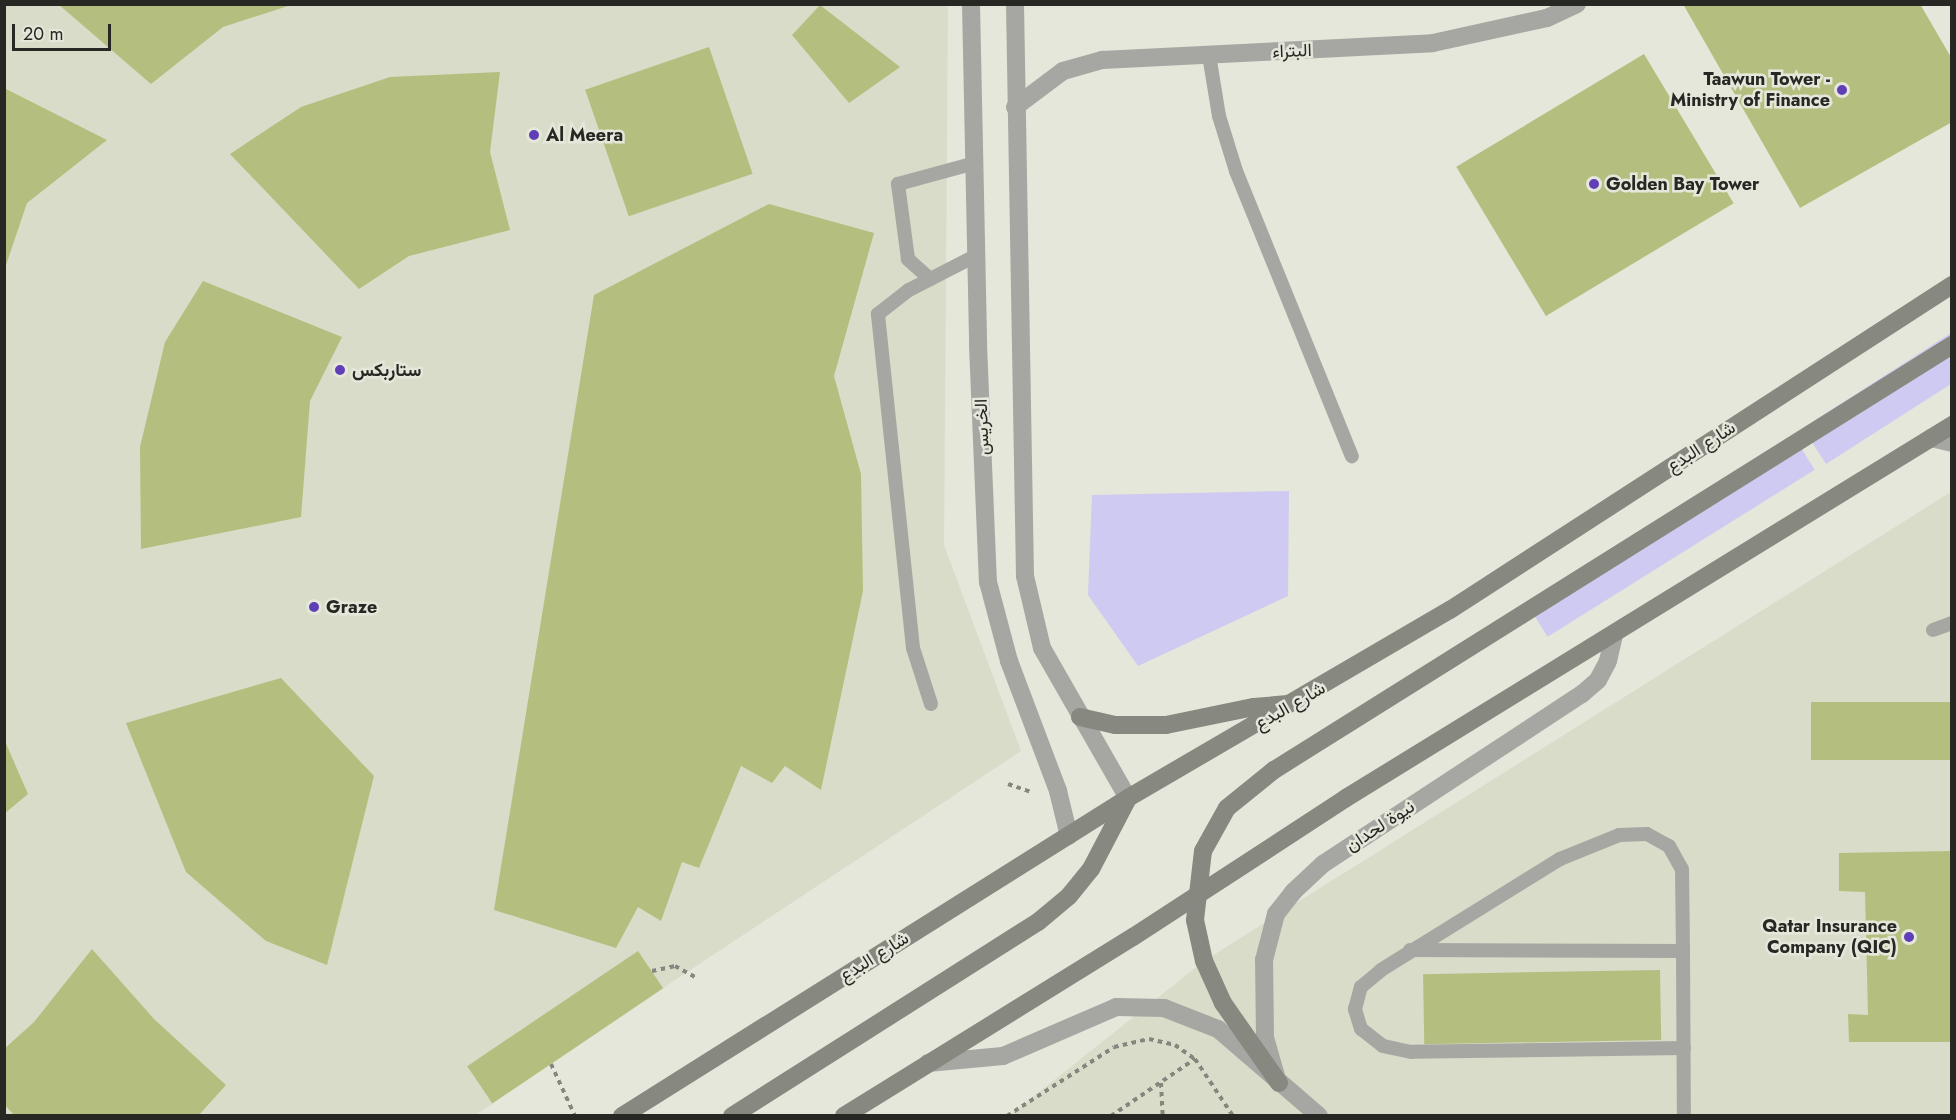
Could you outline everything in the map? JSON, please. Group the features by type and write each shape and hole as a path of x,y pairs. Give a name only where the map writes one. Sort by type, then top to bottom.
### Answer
{"main road":[{"name":"شارع البدع","path":"622,1116 1128,798 1296,703 1450,610 1952,285"},
{"path":"1279,1083 1223,1003 1204,961 1195,920 1203,851 1227,808 1274,771 1952,345"},
{"path":"844,1116 861,1110 928,1063 1196,896 1346,798 1614,636 1952,425"},
{"path":"1080,717 1115,725 1159,726 1254,706 1296,703"},
{"path":"732,1116 1038,922 1069,896 1091,869 1128,798"}],"street":[{"name":"الخريس","path":"971,4 988,582 1009,661 1058,791 1069,836"},
{"path":"1015,4 1015,107 1025,576 1042,648 1128,798"},
{"name":"البتراء","path":"1015,107 1046,81 1082,64 1122,58 1433,43 1547,18 1577,4"},
{"path":"1931,438 1952,442"},
{"name":"نيوة لحدان","path":"1279,1083 1264,1038 1262,984 1264,960 1282,907 1323,864 1582,694 1598,680 1614,636"},
{"path":"928,1063 1003,1056 1088,1017 1137,1005 1164,1008 1206,1021 1319,1116"}],"lane":[{"path":"1209,55 1220,116 1233,162 1352,456"},
{"path":"930,279 908,259 898,184 975,163"},
{"path":"931,704 913,648 878,314 930,279 977,255"},
{"path":"1933,630 1952,623"},
{"path":"1684,1048 1411,1052 1383,1046 1361,1029 1355,1009 1360,987 1410,950 1587,845 1619,835 1647,834 1669,846 1682,869 1684,1048 1684,1116"},
{"path":"1410,950 1683,951"}],"path":[{"path":"652,971 675,966 697,978"},
{"path":"1007,1116 1114,1047 1131,1041 1163,1041 1195,1059 1233,1116"},
{"path":"1111,1116 1195,1059"},
{"path":"551,1064 575,1116"},
{"path":"1161,1082 1162,1116"}],"shaded area":[{"path":"5,5 948,5 944,545 1021,751 663,988 637,952 468,1067 493,1104 475,1115 5,1116"},
{"path":"1951,333 1951,384 1826,464 1803,428"},
{"path":"1793,435 1815,470 1548,637 1526,602"},
{"path":"1289,491 1288,596 1138,666 1088,595 1092,495"},
{"path":"1951,492 1951,1115 1009,1116 1204,961"}],"building":[{"path":"58,4 291,5 223,27 151,84"},
{"name":"Taawun Tower - Ministry of Finance","path":"1683,4 1920,4 1952,59 1952,122 1800,208"},
{"path":"820,5 900,67 849,103 792,35"},
{"path":"709,47 753,174 629,216 585,90"},
{"name":"Golden Bay Tower","path":"1644,54 1734,203 1546,316 1456,167"},
{"path":"500,72 490,152 510,230 409,256 359,289 230,154 301,107 390,77"},
{"path":"4,88 107,140 27,203 5,268"},
{"path":"769,204 874,233 834,376 861,474 863,591 821,790 785,766 772,783 741,766 699,868 682,862 661,921 638,907 616,948 494,910 594,295"},
{"path":"203,281 342,337 310,401 301,517 141,549 140,447 165,342"},
{"path":"281,678 374,776 327,965 266,941 186,872 126,723"},
{"path":"1811,702 1952,702 1952,760 1811,760"},
{"path":"4,739 28,794 4,814"},
{"name":"Qatar Insurance Company (QIC)","path":"1952,851 1952,1042 1849,1042 1848,1014 1868,1015 1865,892 1839,891 1839,853"},
{"path":"92,949 154,1019 226,1085 198,1116 15,1116 4,1104 4,1049 34,1022"},
{"path":"638,951 663,988 492,1104 467,1066"},
{"path":"1660,970 1661,1040 1424,1044 1423,974"}],"place":[{"name":"Taawun Tower - Ministry of Finance","path":"1842,90"},
{"name":"Al Meera","path":"534,135"},
{"name":"Golden Bay Tower","path":"1594,184"},
{"name":"ستاربكس","path":"340,370"},
{"name":"Graze","path":"314,607"},
{"name":"Qatar Insurance Company (QIC)","path":"1909,937"}]}
